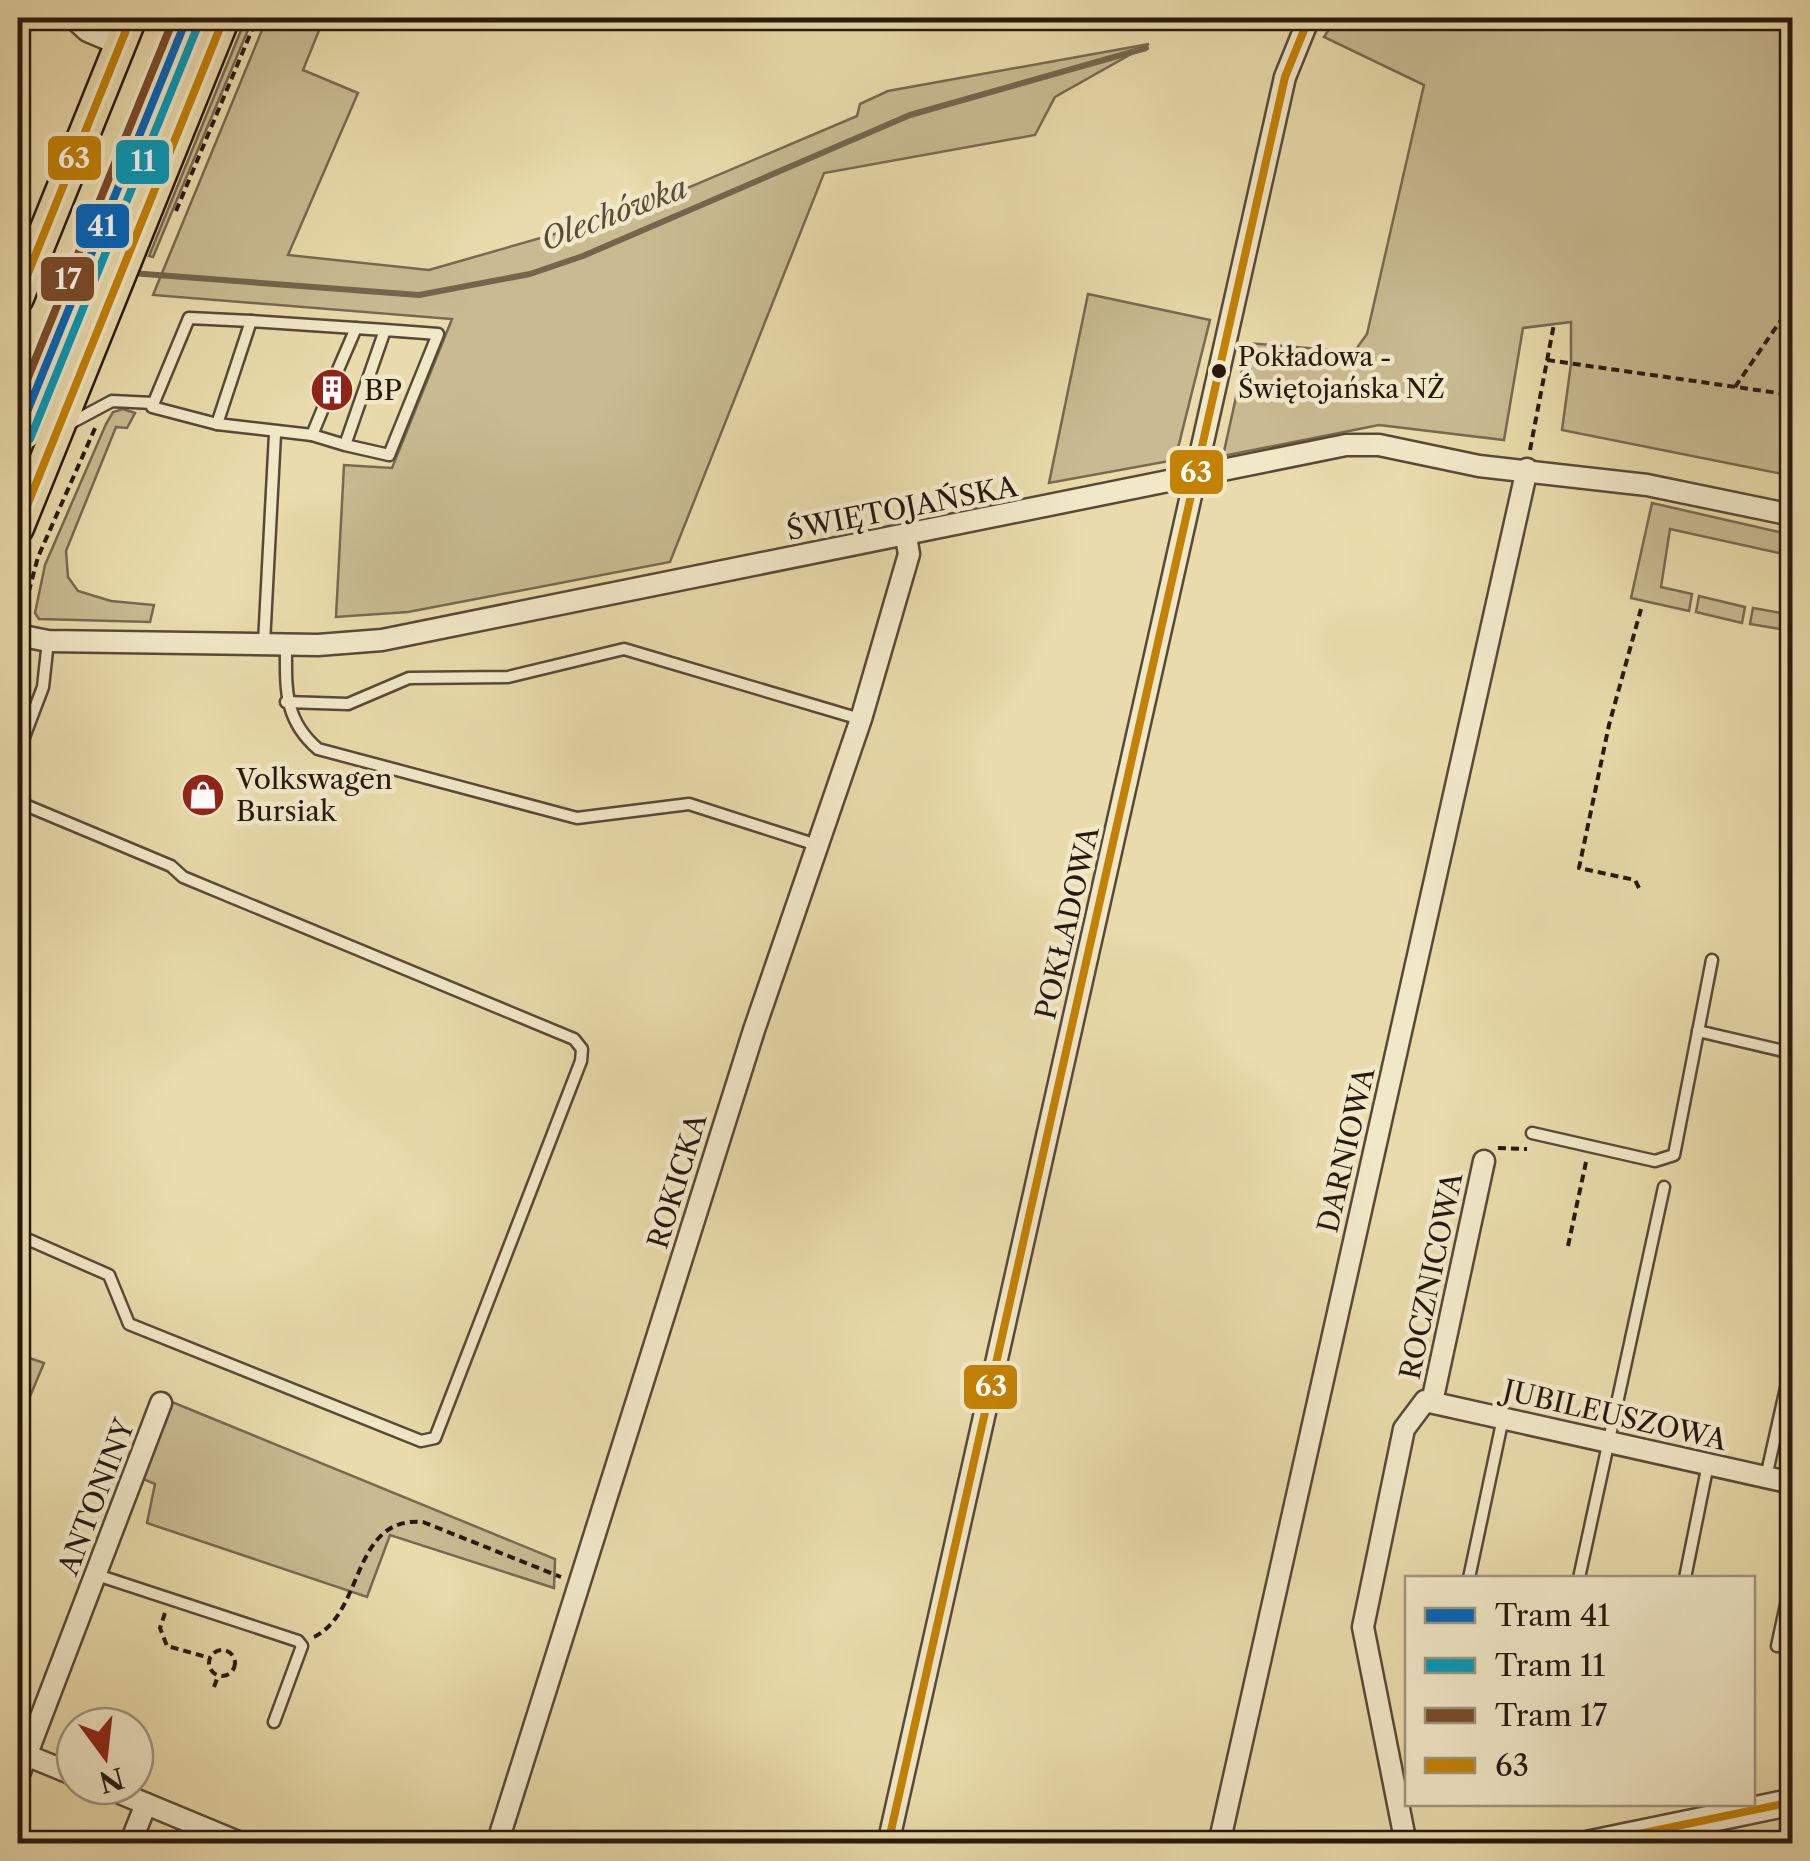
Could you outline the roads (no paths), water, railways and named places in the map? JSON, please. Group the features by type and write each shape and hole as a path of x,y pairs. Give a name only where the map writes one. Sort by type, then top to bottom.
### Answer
{"main road":[{"path":"18,528 224,18"},
{"path":"23,285 126,30"}],"street":[{"path":"77,18 90,29 126,30"},
{"name":"POKŁADOWA","path":"888,1844 1284,77 1310,18"},
{"name":"ŚWIĘTOJAŃSKA","path":"18,632 48,641 286,645 408,636 1365,445 1479,466 1647,485 1792,515"},
{"name":"DARNIOWA","path":"1219,1844 1527,469"},
{"name":"ROKICKA","path":"497,1844 754,1030 861,720 904,570 906,537"},
{"name":"ROCZNICOWA","path":"1406,1844 1363,1628 1404,1428 1428,1401 1484,1162"},
{"name":"JUBILEUSZOWA","path":"1428,1401 1792,1483"},
{"name":"ANTONINY","path":"18,1777 161,1403"},
{"path":"26,1754 55,1766"},
{"path":"1589,1844 1792,1802"},
{"path":"130,1844 145,1806"},
{"path":"151,1806 243,1844"}],"lane":[{"path":"189,318 251,321 438,334 389,455 312,435 275,434 152,407 189,318"},
{"path":"218,424 251,321"},
{"path":"338,372 356,328"},
{"path":"345,445 385,330"},
{"path":"57,430 102,404 121,399 153,404"},
{"path":"312,435 324,406"},
{"path":"264,644 275,434"},
{"path":"18,753 43,688 48,641"},
{"path":"286,645 286,702 304,737 318,748 577,818 689,804 820,846"},
{"path":"286,702 348,704 408,678 508,677 624,649 861,720"},
{"path":"18,802 171,866 182,877 574,1039 582,1049 581,1061 435,1438 421,1441 129,1324 109,1275 18,1235"},
{"path":"1532,1134 1656,1161 1674,1155 1712,960"},
{"path":"1698,1031 1792,1052"},
{"path":"1578,1576 1664,1186"},
{"path":"1766,1477 1792,1361"},
{"path":"1469,1576 1504,1418"},
{"path":"1685,1576 1708,1464"},
{"path":"96,1575 300,1644 274,1722"},
{"path":"1777,1646 1792,1577"}],"waterway":[{"name":"Olechówka","path":"1343,18 1443,18"},
{"name":"Olechówka","path":"131,273 419,295 530,274 583,256 910,115 1146,48"},
{"name":"Olechówka","path":"43,254 114,271"}],"tram line":[{"name":"17","path":"18,402 174,18"},
{"name":"41","path":"18,434 187,18"},
{"name":"11","path":"30,439 199,23"}],"place":[{"name":"Pokładowa - Świętojańska NŻ","path":"1219,371"},
{"name":"BP","path":"332,390"},
{"name":"Volkswagen Bursiak","path":"203,795"}]}
